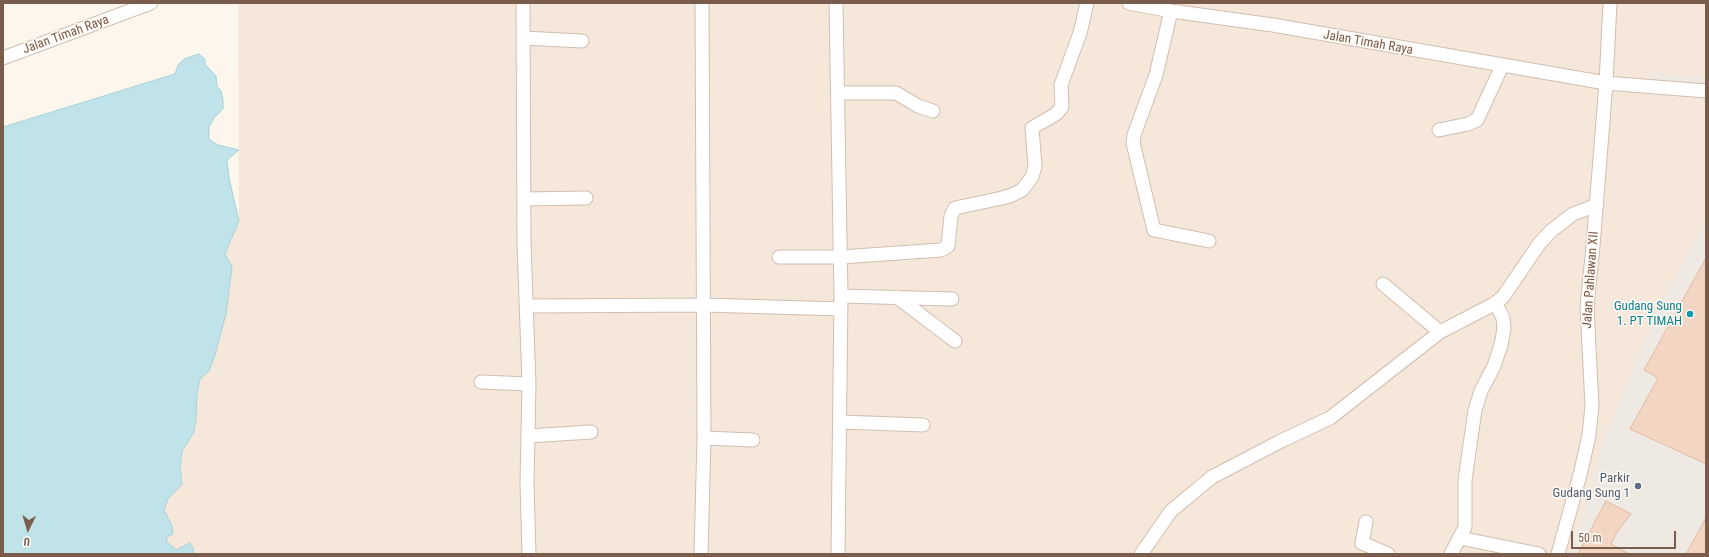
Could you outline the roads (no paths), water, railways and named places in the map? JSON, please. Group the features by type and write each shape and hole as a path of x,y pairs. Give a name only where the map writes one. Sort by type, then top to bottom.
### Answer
{"street":[{"name":"Jalan Timah Raya","path":"3,58 151,3"},
{"path":"523,3 524,199 529,384 526,484 529,554"},
{"path":"701,554 704,438 702,3"},
{"path":"836,3 839,93 841,257 838,554"},
{"path":"779,257 841,257 944,249 949,244 951,216 955,208 1002,198 1022,190 1032,177 1035,166 1032,127 1056,114 1062,107 1061,85 1080,33 1087,3"},
{"name":"Jalan Timah Raya","path":"1129,3 1171,11 1273,25 1606,84 1706,91"},
{"name":"Jalan Pahlawan XII","path":"1558,554 1581,471 1589,435 1592,406 1587,307 1606,84 1610,3"},
{"path":"1171,11 1156,75 1134,135 1134,143 1154,230 1209,241"},
{"path":"523,38 582,41"},
{"path":"1439,130 1468,124 1477,120 1502,66"},
{"path":"839,93 896,93 918,106 933,111"},
{"path":"524,199 586,198"},
{"path":"1141,554 1171,511 1212,477 1281,441 1330,418 1440,332 1494,304 1503,297 1539,244 1550,231 1573,214 1596,205"},
{"path":"1383,284 1440,332"},
{"path":"841,296 952,299"},
{"path":"896,297 954,341"},
{"path":"1451,554 1465,527 1465,480 1475,410 1481,391 1494,366 1501,346 1504,329 1501,313 1494,304"},
{"path":"527,306 704,305 841,309"},
{"path":"481,382 529,384"},
{"path":"840,422 923,425"},
{"path":"528,436 591,432"},
{"path":"704,438 753,440"},
{"path":"1366,522 1362,543 1388,554"},
{"path":"1460,538 1539,554"}],"water":[{"path":"199,54 205,59 205,64 216,76 217,86 221,91 223,100 223,109 214,118 209,127 209,139 218,145 239,150 227,160 229,178 239,221 225,254 232,267 226,314 209,371 200,379 197,394 194,432 182,451 180,468 182,484 168,499 164,510 172,526 173,534 166,537 167,542 176,550 190,543 193,548 193,554 3,554 3,127 175,74 178,65 184,59"}],"place":[{"name":"Gudang Sung 1. PT TIMAH","path":"1690,314"},
{"name":"Parkir Gudang Sung 1","path":"1638,486"}]}
